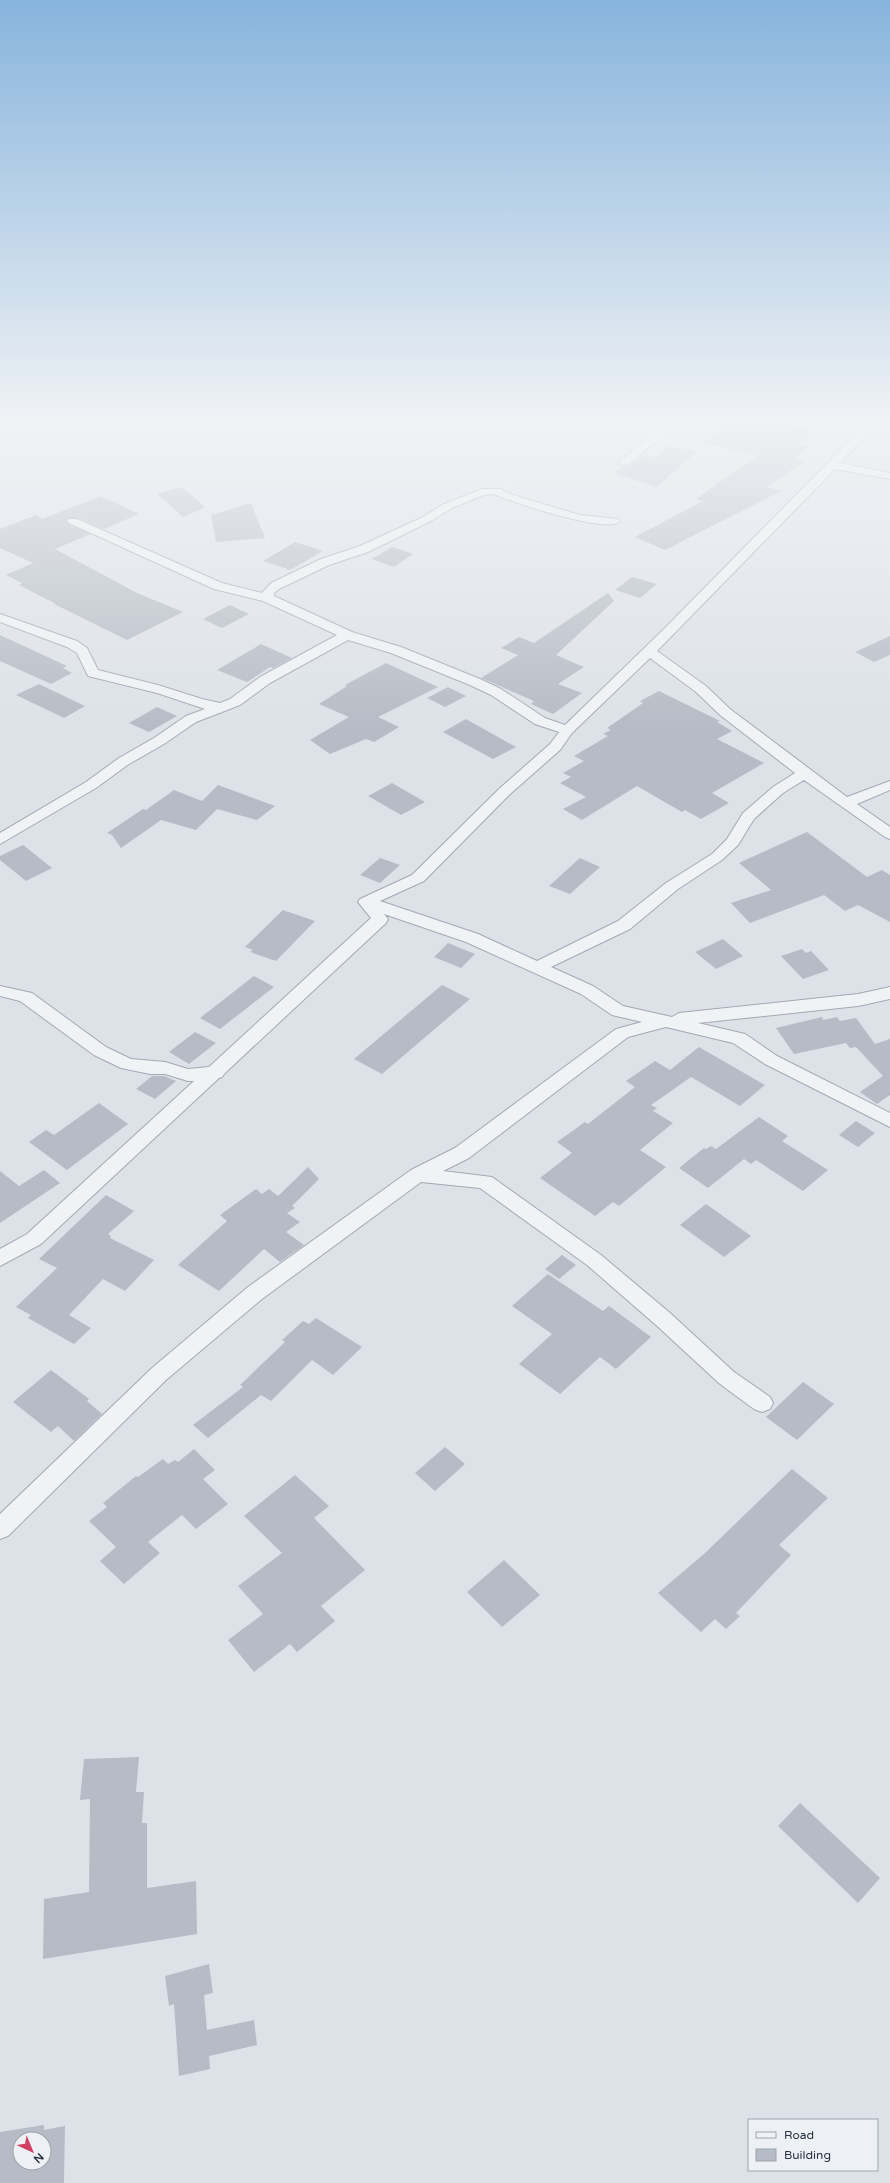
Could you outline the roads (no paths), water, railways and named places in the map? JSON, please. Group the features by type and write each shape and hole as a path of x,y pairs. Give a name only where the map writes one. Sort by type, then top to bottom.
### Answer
{"street":[{"path":"77,523 218,586 267,598 347,635 396,650 475,682 496,692 540,721 568,730"},
{"path":"267,598 268,592 275,586 325,562 364,549 419,523"},
{"path":"366,902 418,878 504,792 550,752 568,730 649,651 776,523"},
{"path":"0,618 72,644 82,651 93,673 111,680 164,691 202,706 225,707"},
{"path":"0,839 91,785 124,761 190,719 200,714 225,707 291,665 347,635"},
{"path":"649,651 701,688 725,712 804,773 890,834"},
{"path":"537,968 624,925 672,886 717,857 733,842 748,816 778,790 804,773"},
{"path":"845,803 890,785"},
{"path":"366,902 472,938 587,990 618,1011 739,1038 771,1060 890,1121"},
{"path":"0,1258 34,1240 216,1073 380,919 366,902"},
{"path":"0,991 26,996 81,1039 100,1051 127,1064 150,1068 165,1068 188,1075 216,1073"},
{"path":"0,1529 160,1374 255,1293 418,1175 462,1153 622,1033 666,1021 802,1004 858,1000 890,993"},
{"path":"418,1175 486,1182 594,1260 663,1319 727,1378 762,1403"}]}
